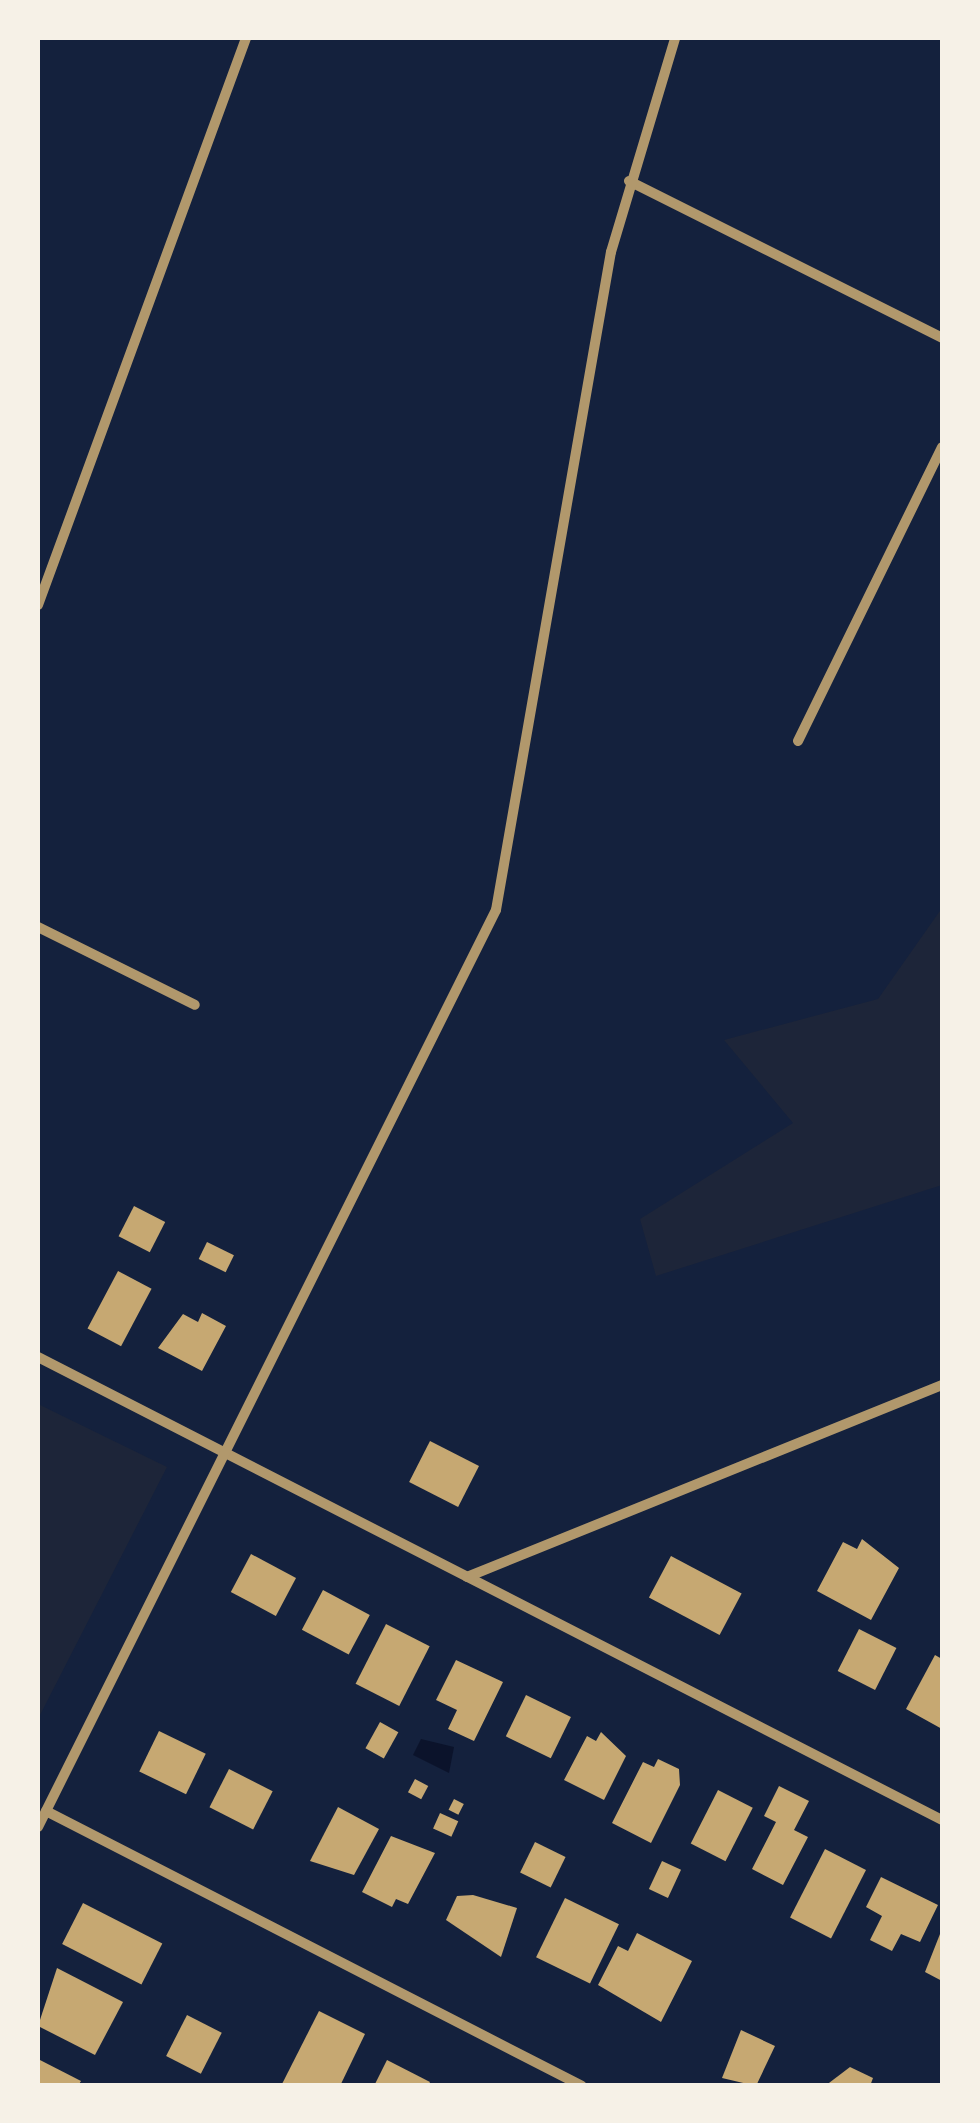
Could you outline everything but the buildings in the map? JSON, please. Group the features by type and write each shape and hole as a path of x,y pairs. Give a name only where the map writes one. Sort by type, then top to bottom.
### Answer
{"street":[{"path":"38,604 246,38"},
{"path":"38,1828 228,1457 496,910 629,181 675,38"},
{"path":"629,181 942,338"},
{"path":"798,741 942,447"},
{"path":"38,927 195,1005"},
{"path":"38,1358 942,1820"},
{"path":"466,1577 942,1385"},
{"path":"46,1811 582,2086"}],"shaded area":[{"path":"942,908 942,1185 656,1276 640,1219 793,1123 724,1040 878,999"},
{"path":"38,1404 167,1467 38,1719"},
{"path":"421,1739 454,1747 449,1773 413,1755"}]}
